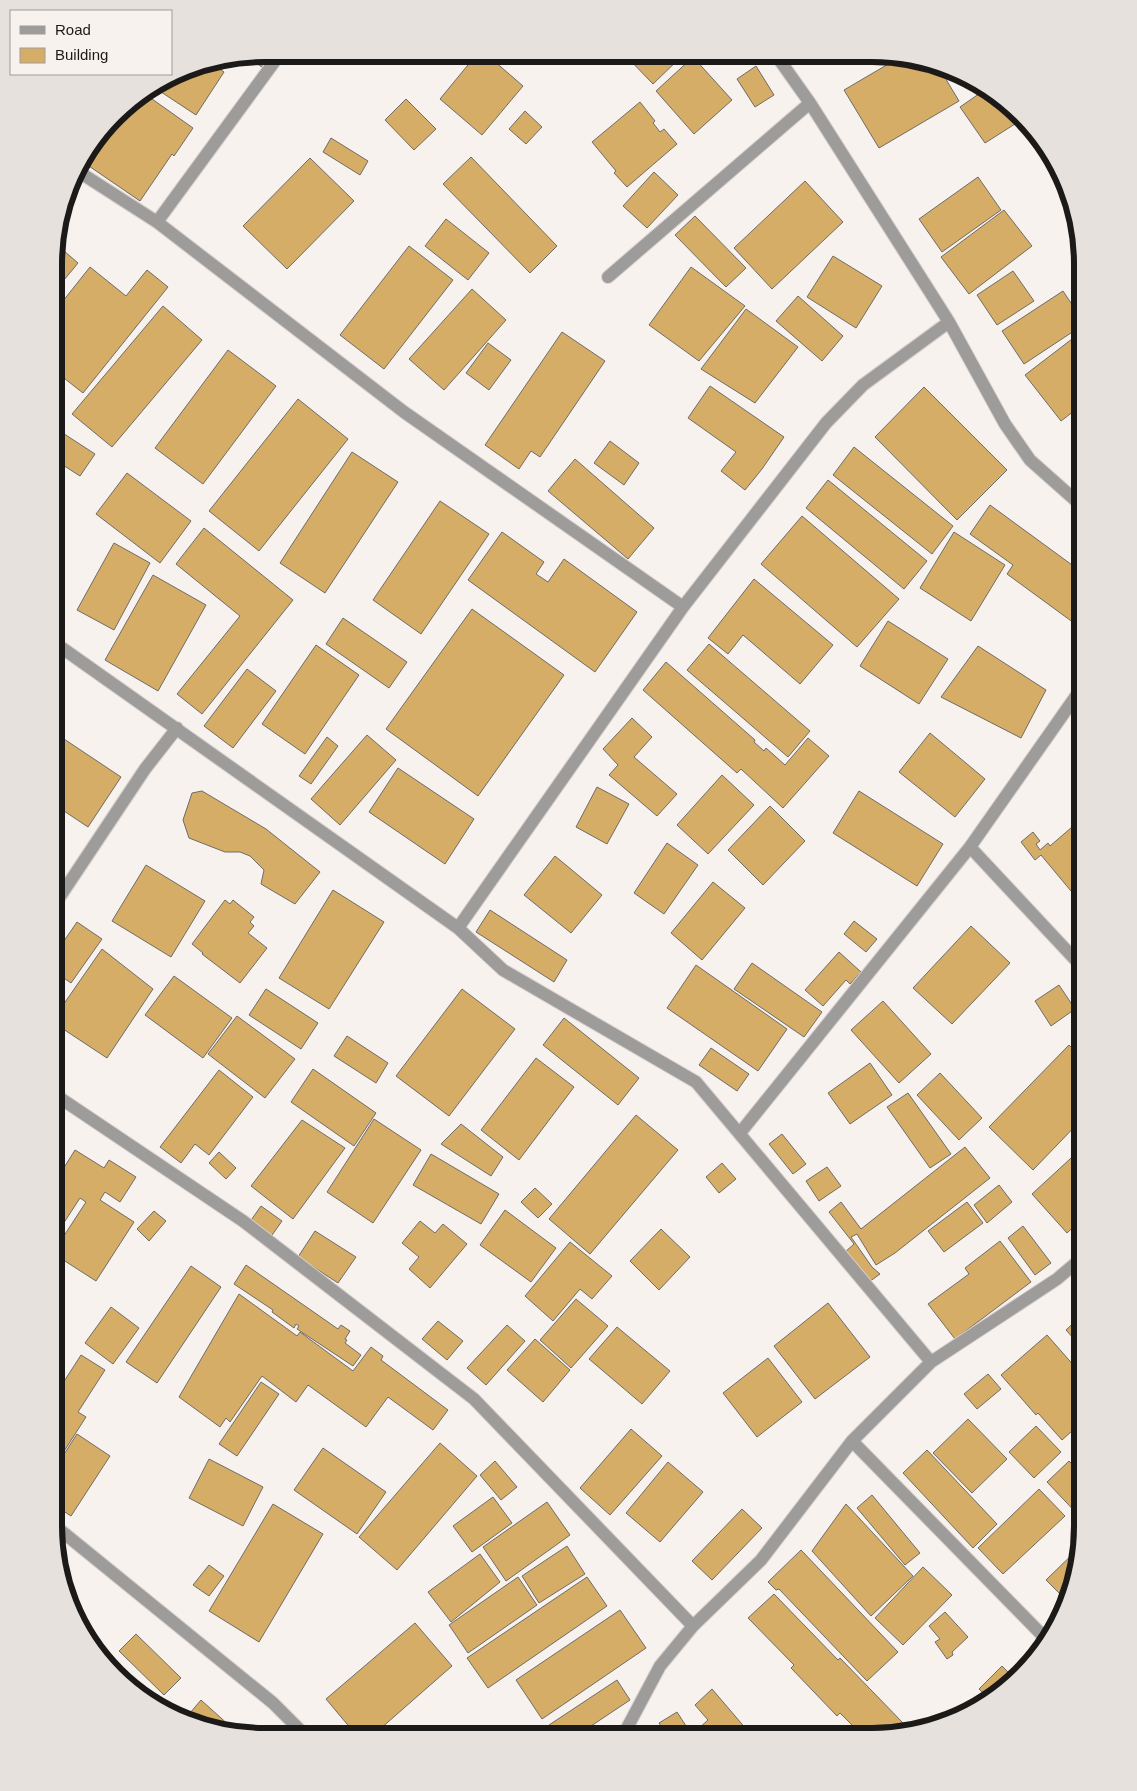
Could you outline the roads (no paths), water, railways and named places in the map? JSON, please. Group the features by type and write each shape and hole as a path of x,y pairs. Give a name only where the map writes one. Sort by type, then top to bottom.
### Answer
{"street":[{"path":"157,222 274,62"},
{"path":"781,62 810,103 949,322 1005,424 1030,460 1075,500"},
{"path":"608,277 810,103"},
{"path":"83,175 157,222 404,412 684,607"},
{"path":"458,928 684,607 826,423 863,385 949,322"},
{"path":"62,648 458,928 503,970 696,1082 931,1362"},
{"path":"740,1133 970,847 1075,697"},
{"path":"62,894 145,769 177,728"},
{"path":"970,847 1075,959"},
{"path":"62,1099 243,1221 474,1399 693,1626"},
{"path":"630,1728 660,1666 693,1626 761,1560 852,1441 931,1362 1057,1279 1075,1264"},
{"path":"852,1441 1042,1635"},
{"path":"62,1532 274,1703 298,1728"}]}
